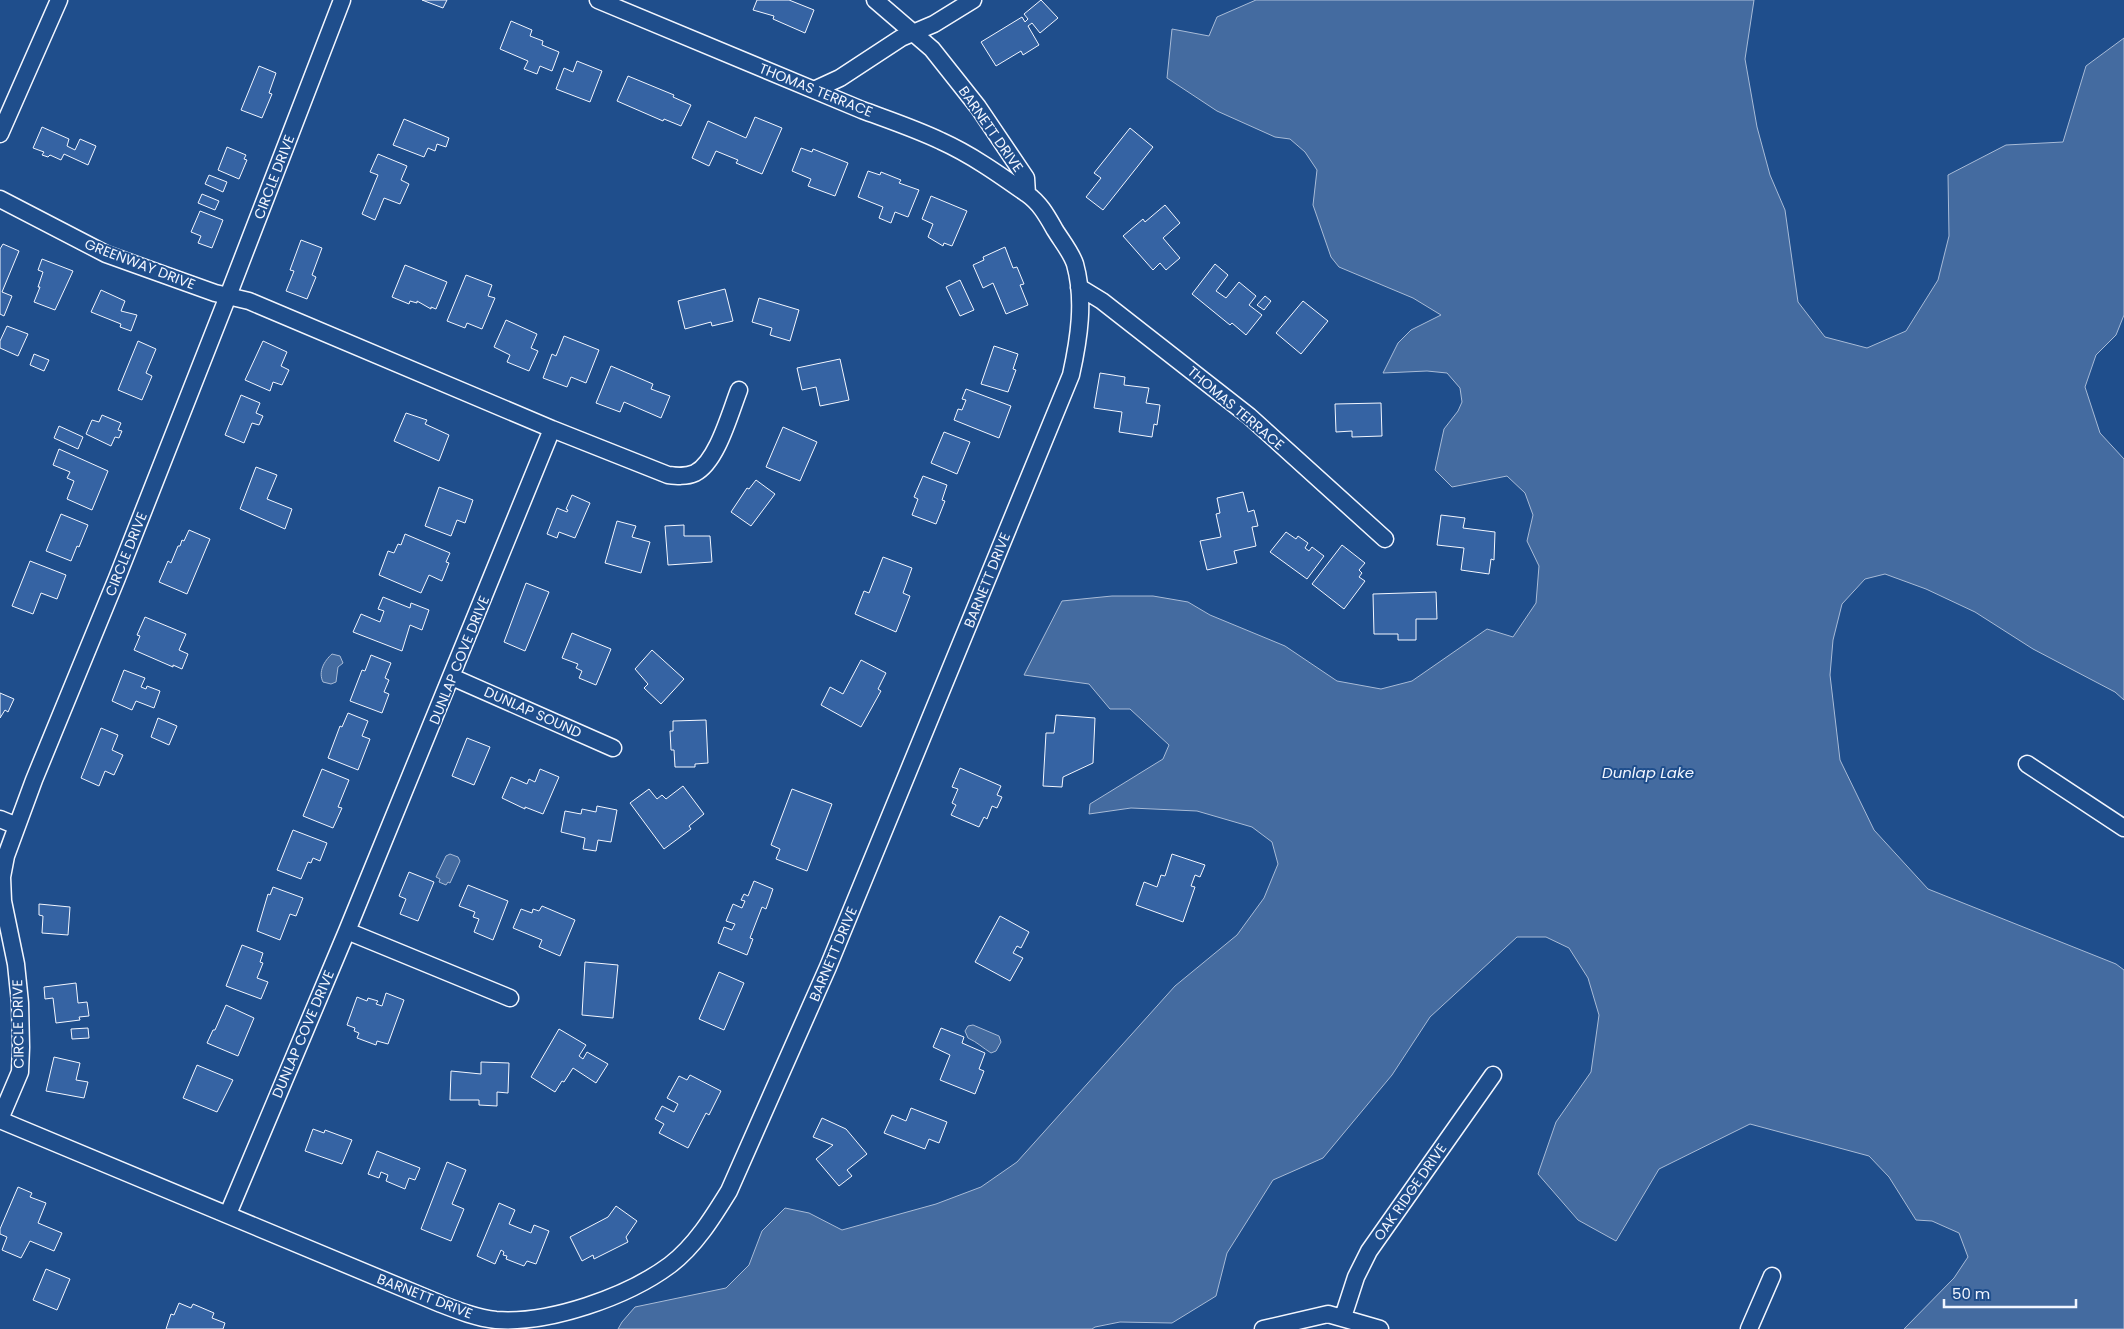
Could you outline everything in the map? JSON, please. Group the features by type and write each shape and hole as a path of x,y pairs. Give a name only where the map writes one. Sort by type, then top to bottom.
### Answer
{"street":[{"path":"0,134 59,0"},
{"name":"CIRCLE DRIVE","path":"0,1120 20,1072 20,1003 16,964 2,901 2,877 6,856 16,826 228,296 342,0"},
{"name":"THOMAS TERRACE","path":"598,0 942,141 983,163 1027,194"},
{"name":"BARNETT DRIVE","path":"0,1120 441,1304 469,1315 494,1320 525,1320 550,1316 593,1303 633,1286 670,1265 692,1244 711,1220 729,1191 766,1112 835,950 1067,384 1078,343 1079,287 1074,262 1038,202 1027,194 1026,178 978,107 932,49 875,0"},
{"path":"814,90 840,78 901,38 934,24 973,0"},
{"name":"GREENWAY DRIVE","path":"0,199 106,254 228,296"},
{"name":"THOMAS TERRACE","path":"1079,287 1102,301 1249,416 1385,539"},
{"path":"228,296 249,301 552,429 668,475 682,476 695,472 705,466 713,454 738,390"},
{"name":"DUNLAP COVE DRIVE","path":"228,1214 347,931 552,429"},
{"name":"DUNLAP SOUND","path":"452,676 613,748"},
{"path":"2027,764 2124,828"},
{"path":"0,819 16,826"},
{"path":"347,931 510,998"},
{"name":"OAK RIDGE DRIVE","path":"1343,1317 1356,1277 1369,1251 1493,1075"},
{"path":"1749,1329 1772,1276"},
{"path":"1263,1329 1328,1314 1380,1329"}],"water":[{"name":"Dunlap Lake","path":"1256,0 1754,0 1745,59 1757,127 1770,175 1785,210 1798,302 1825,337 1867,348 1906,331 1938,280 1949,236 1948,175 2006,145 2063,142 2086,66 2124,38 2124,315 2116,335 2096,355 2085,387 2100,433 2124,459 2124,700 2115,692 2033,649 1975,612 1926,589 1885,574 1865,579 1842,604 1833,640 1830,675 1840,760 1874,830 1928,889 2116,964 2124,970 2124,1329 1904,1329 1954,1278 1968,1257 1959,1233 1932,1221 1916,1220 1889,1177 1869,1156 1750,1124 1659,1169 1616,1241 1578,1220 1538,1174 1556,1122 1591,1072 1599,1015 1588,978 1569,948 1546,937 1517,937 1430,1017 1392,1075 1323,1158 1273,1180 1227,1253 1216,1296 1172,1323 1120,1322 1092,1329 618,1329 635,1307 726,1288 749,1265 762,1231 785,1208 809,1213 842,1230 936,1204 981,1187 1017,1162 1175,986 1237,935 1264,898 1278,864 1272,842 1252,827 1197,811 1131,808 1089,814 1090,804 1163,759 1169,745 1130,709 1110,709 1089,684 1024,675 1062,601 1112,596 1153,596 1188,602 1210,615 1285,646 1337,681 1381,689 1412,681 1487,629 1513,637 1536,603 1539,566 1527,541 1533,515 1525,493 1507,476 1452,487 1435,470 1444,429 1458,411 1462,402 1460,388 1447,373 1427,371 1383,373 1398,343 1411,330 1441,315 1413,298 1339,267 1331,257 1313,205 1317,170 1305,152 1290,139 1275,137 1217,111 1167,78 1172,29 1209,36 1217,17"},
{"path":"332,654 340,656 343,663 338,667 336,682 331,684 323,682 321,674 324,663"},
{"path":"450,854 458,857 460,861 450,883 448,882 446,885 439,882 440,879 436,877 446,856"},
{"path":"973,1025 999,1036 1001,1042 996,1051 991,1053 968,1038 965,1031 968,1026"}],"building":[{"path":"422,0 447,0 443,8"},
{"path":"757,0 789,0 814,10 805,33 773,19 774,16 753,10"},
{"path":"1041,0 1058,18 1040,33 1032,23 1028,26 1039,45 1023,55 1021,51 996,66 981,42 1022,17 1025,22 1028,19 1024,14"},
{"path":"511,21 532,30 530,36 543,41 542,45 559,52 552,71 540,66 537,74 524,69 528,61 500,49"},
{"path":"577,61 602,71 590,102 556,89 564,68 573,72"},
{"path":"259,66 276,73 269,93 272,94 262,118 241,110"},
{"path":"628,76 674,95 673,97 691,105 681,126 664,119 663,121 617,101"},
{"path":"755,117 782,128 762,174 736,163 738,160 716,151 709,166 692,158 708,121 746,138"},
{"path":"404,119 449,138 446,147 437,144 435,151 428,148 424,157 393,145"},
{"path":"42,127 69,139 67,146 75,150 80,139 96,146 88,165 64,154 61,160 50,155 48,157 42,155 44,152 33,148"},
{"path":"1130,128 1153,147 1103,210 1086,197 1101,178 1094,173"},
{"path":"227,147 246,155 244,159 247,160 239,179 218,170"},
{"path":"801,148 812,152 813,149 848,163 835,196 808,186 811,179 792,171"},
{"path":"378,154 407,166 401,180 409,184 400,204 384,198 375,220 362,214 378,175 370,172"},
{"path":"868,171 880,175 881,172 901,180 899,183 919,190 908,217 895,212 891,223 879,218 883,207 858,197"},
{"path":"209,175 227,182 223,192 205,184"},
{"path":"202,194 219,201 215,210 198,203"},
{"path":"931,196 967,211 952,246 944,243 943,246 928,237 933,224 922,219"},
{"path":"1165,205 1180,223 1163,238 1180,258 1166,270 1160,263 1153,270 1123,236 1143,219 1145,222"},
{"path":"200,211 223,220 212,248 198,243 201,236 191,232"},
{"path":"301,240 322,248 312,275 316,277 307,299 286,291 294,271 290,270"},
{"path":"3,244 19,251 2,292 12,296 4,316 0,314 0,249"},
{"path":"1005,247 1013,268 1017,267 1024,284 1020,285 1028,305 1006,314 993,283 983,288 973,265 984,260 983,257"},
{"path":"42,259 73,271 55,310 34,302 43,272 38,270"},
{"path":"1215,264 1228,275 1216,291 1226,298 1239,282 1256,296 1249,305 1262,315 1246,335 1232,323 1230,325 1192,294"},
{"path":"405,265 447,282 436,309 431,307 431,309 417,301 417,303 410,301 409,304 392,297"},
{"path":"466,275 492,285 488,296 495,298 482,329 467,323 465,328 447,321"},
{"path":"960,280 974,310 960,316 946,287"},
{"path":"725,289 733,321 712,326 711,322 685,329 678,301"},
{"path":"101,290 125,301 121,311 137,315 131,331 120,327 121,324 91,312"},
{"path":"1265,296 1271,301 1264,310 1257,305"},
{"path":"759,298 799,310 790,341 770,335 772,328 752,322"},
{"path":"1303,301 1328,321 1301,354 1276,333"},
{"path":"506,320 537,334 531,348 538,351 529,371 507,362 510,355 494,347"},
{"path":"7,326 28,334 18,356 0,348 0,341"},
{"path":"564,336 599,350 586,383 571,377 567,387 543,378 552,354 556,356"},
{"path":"138,341 156,349 146,373 152,376 142,400 118,390"},
{"path":"263,341 287,352 281,366 289,370 282,385 273,382 270,391 245,380"},
{"path":"994,346 1018,354 1013,369 1016,370 1008,392 981,384"},
{"path":"34,354 49,360 44,371 30,365"},
{"path":"840,359 849,400 820,406 816,387 802,390 797,368"},
{"path":"611,366 653,384 651,389 670,396 661,418 624,402 620,412 596,403"},
{"path":"1100,373 1125,377 1124,385 1149,388 1146,403 1160,405 1157,425 1154,424 1152,437 1119,432 1122,412 1094,408"},
{"path":"966,389 1011,406 999,438 954,420 958,409 962,410 966,400 962,399"},
{"path":"241,395 260,403 256,413 263,416 259,425 252,423 244,443 225,435"},
{"path":"1381,403 1382,436 1352,437 1352,431 1336,432 1335,404"},
{"path":"406,413 427,420 425,424 449,435 439,461 394,441"},
{"path":"102,415 121,423 118,430 122,431 119,438 115,437 111,446 86,434 92,420 99,422"},
{"path":"59,426 83,437 78,449 54,438"},
{"path":"783,427 817,442 800,481 766,467"},
{"path":"944,432 970,442 957,474 931,463"},
{"path":"59,449 108,471 92,510 67,499 74,481 67,478 70,472 53,465"},
{"path":"256,467 277,475 267,499 292,509 285,529 240,509"},
{"path":"923,476 947,485 942,500 945,501 936,524 912,515 918,499 914,497"},
{"path":"756,480 775,494 751,526 731,512 747,488 749,489"},
{"path":"439,487 473,500 465,523 457,520 451,536 425,526"},
{"path":"1243,492 1248,512 1254,510 1258,526 1252,527 1256,546 1234,551 1237,563 1207,570 1200,541 1221,537 1216,514 1220,513 1217,498"},
{"path":"572,495 590,503 575,538 559,532 557,538 547,534 557,508 567,512 568,510 566,509"},
{"path":"61,514 88,525 71,561 46,551"},
{"path":"1441,515 1465,518 1463,528 1495,532 1494,560 1491,559 1489,574 1461,570 1464,548 1437,545"},
{"path":"617,521 636,526 632,537 650,542 641,573 605,563"},
{"path":"684,525 684,536 710,536 712,562 668,565 665,526"},
{"path":"189,530 210,539 187,594 159,582 168,561 171,563 178,546 180,546 182,540 184,541"},
{"path":"1286,532 1296,539 1298,536 1308,543 1305,548 1309,551 1312,547 1324,556 1307,579 1270,552"},
{"path":"405,534 450,553 446,562 449,563 442,581 429,575 421,593 379,575 388,551 394,553 398,544 401,545"},
{"path":"1342,545 1365,563 1359,570 1362,573 1359,577 1365,581 1344,609 1312,584"},
{"path":"883,557 912,568 903,593 910,596 896,632 855,614 864,591 869,593"},
{"path":"30,561 66,575 57,599 41,593 33,614 12,606"},
{"path":"526,583 549,592 525,651 504,642"},
{"path":"1436,592 1437,619 1416,619 1416,640 1398,640 1398,634 1374,634 1373,594"},
{"path":"383,597 410,608 411,603 429,610 422,630 410,625 402,651 353,632 361,614 380,622 384,611 378,609"},
{"path":"145,617 186,634 179,650 188,654 182,669 134,650 140,636 137,635"},
{"path":"572,633 611,649 596,685 579,678 582,671 576,668 578,664 562,658"},
{"path":"652,650 684,679 661,704 644,688 648,684 635,669"},
{"path":"371,655 391,663 385,678 389,680 384,692 389,694 382,713 350,701 362,670 365,671"},
{"path":"861,660 886,673 878,689 881,691 861,727 821,705 830,687 843,694"},
{"path":"124,670 145,678 141,687 146,689 147,686 160,691 154,708 136,701 132,710 112,701"},
{"path":"0,693 14,699 8,712 5,710 0,718"},
{"path":"348,713 368,721 362,736 370,739 358,770 328,758 340,726 342,727"},
{"path":"1056,715 1095,718 1093,763 1063,777 1062,787 1043,786 1046,733 1054,733"},
{"path":"158,718 177,726 169,745 151,737"},
{"path":"706,720 708,763 695,764 695,767 675,767 674,750 671,750 670,731 673,731 673,721"},
{"path":"101,728 118,735 112,750 123,755 114,775 105,771 99,786 81,778"},
{"path":"467,738 490,747 474,785 452,776"},
{"path":"960,768 1001,786 997,795 1002,797 997,808 992,806 987,819 984,817 979,827 951,815 956,805 952,803 958,789 952,787"},
{"path":"322,769 349,780 338,807 342,808 333,828 303,816"},
{"path":"540,769 559,777 543,814 525,807 525,809 502,798 511,777 527,784 529,779 535,782"},
{"path":"683,786 704,814 689,826 691,829 664,849 630,803 649,789 657,799 662,795 666,799"},
{"path":"792,789 832,804 807,871 776,859 780,849 771,845"},
{"path":"597,806 617,810 611,842 598,840 596,851 583,849 585,838 561,832 565,811 581,814 582,809 596,812"},
{"path":"293,830 327,843 320,861 313,858 311,863 308,862 301,879 277,870"},
{"path":"1172,854 1205,865 1200,877 1195,875 1191,886 1195,887 1183,922 1136,905 1144,882 1157,887 1161,875 1165,876"},
{"path":"409,872 434,882 418,921 400,914 406,899 399,896"},
{"path":"754,881 773,889 766,909 762,907 750,938 753,939 747,955 718,943 724,927 732,930 735,924 726,921 733,904 742,908 745,901 741,900 744,894 748,896"},
{"path":"468,885 508,901 493,940 474,932 479,919 473,917 475,912 459,906"},
{"path":"273,887 303,898 296,916 290,914 280,940 257,931 268,894 270,895"},
{"path":"39,904 70,907 68,935 42,933 43,916 39,915"},
{"path":"542,906 575,920 560,956 539,947 542,940 513,928 521,909 532,913 533,909 539,911"},
{"path":"1000,916 1029,932 1021,948 1017,946 1013,953 1023,958 1010,981 975,962"},
{"path":"242,945 263,953 260,962 263,963 257,978 268,982 261,999 226,986"},
{"path":"585,962 618,965 613,1018 582,1015"},
{"path":"719,972 744,983 724,1030 699,1019"},
{"path":"76,983 78,1003 87,1002 89,1016 79,1017 80,1020 56,1023 53,998 45,999 44,987"},
{"path":"386,993 404,1000 388,1044 377,1041 376,1045 357,1038 359,1033 354,1031 355,1028 347,1025 357,997 367,1001 368,998 378,1001 376,1004 382,1006"},
{"path":"226,1005 254,1018 238,1056 207,1043"},
{"path":"88,1028 89,1038 72,1039 71,1029"},
{"path":"941,1028 964,1037 962,1043 985,1053 979,1069 984,1071 975,1094 940,1080 950,1055 933,1047"},
{"path":"559,1029 586,1045 579,1056 583,1059 587,1052 608,1064 596,1083 573,1068 555,1092 531,1077"},
{"path":"54,1057 80,1063 76,1080 88,1082 84,1098 46,1091"},
{"path":"481,1062 509,1063 508,1093 497,1092 497,1106 479,1105 479,1100 450,1100 451,1071 481,1074"},
{"path":"197,1065 233,1080 217,1112 183,1098"},
{"path":"690,1075 721,1091 709,1115 706,1113 688,1148 659,1133 664,1124 655,1119 662,1106 674,1112 678,1104 667,1098 679,1076 687,1080"},
{"path":"911,1108 947,1122 939,1143 929,1139 925,1149 884,1133 892,1115 906,1121"},
{"path":"822,1118 846,1129 867,1154 847,1170 852,1176 839,1186 816,1159 833,1145 813,1137"},
{"path":"313,1129 324,1133 325,1130 352,1140 342,1164 305,1151"},
{"path":"377,1151 420,1168 415,1180 409,1178 405,1189 386,1181 388,1175 381,1172 379,1178 368,1174"},
{"path":"447,1162 466,1170 452,1204 464,1209 451,1241 421,1229"},
{"path":"18,1187 32,1193 30,1197 46,1203 38,1223 62,1233 54,1251 30,1241 21,1258 2,1250 7,1237 0,1234 0,1229"},
{"path":"499,1203 515,1210 509,1224 531,1233 534,1225 549,1231 536,1264 527,1261 524,1266 506,1259 507,1256 503,1255 504,1252 501,1250 495,1264 477,1256"},
{"path":"616,1206 637,1221 626,1237 628,1242 594,1259 593,1255 582,1261 570,1237 608,1217"},
{"path":"46,1269 70,1279 57,1310 33,1300"},
{"path":"179,1303 191,1308 193,1304 214,1313 212,1318 225,1323 223,1329 166,1329 171,1314 174,1315"}]}
